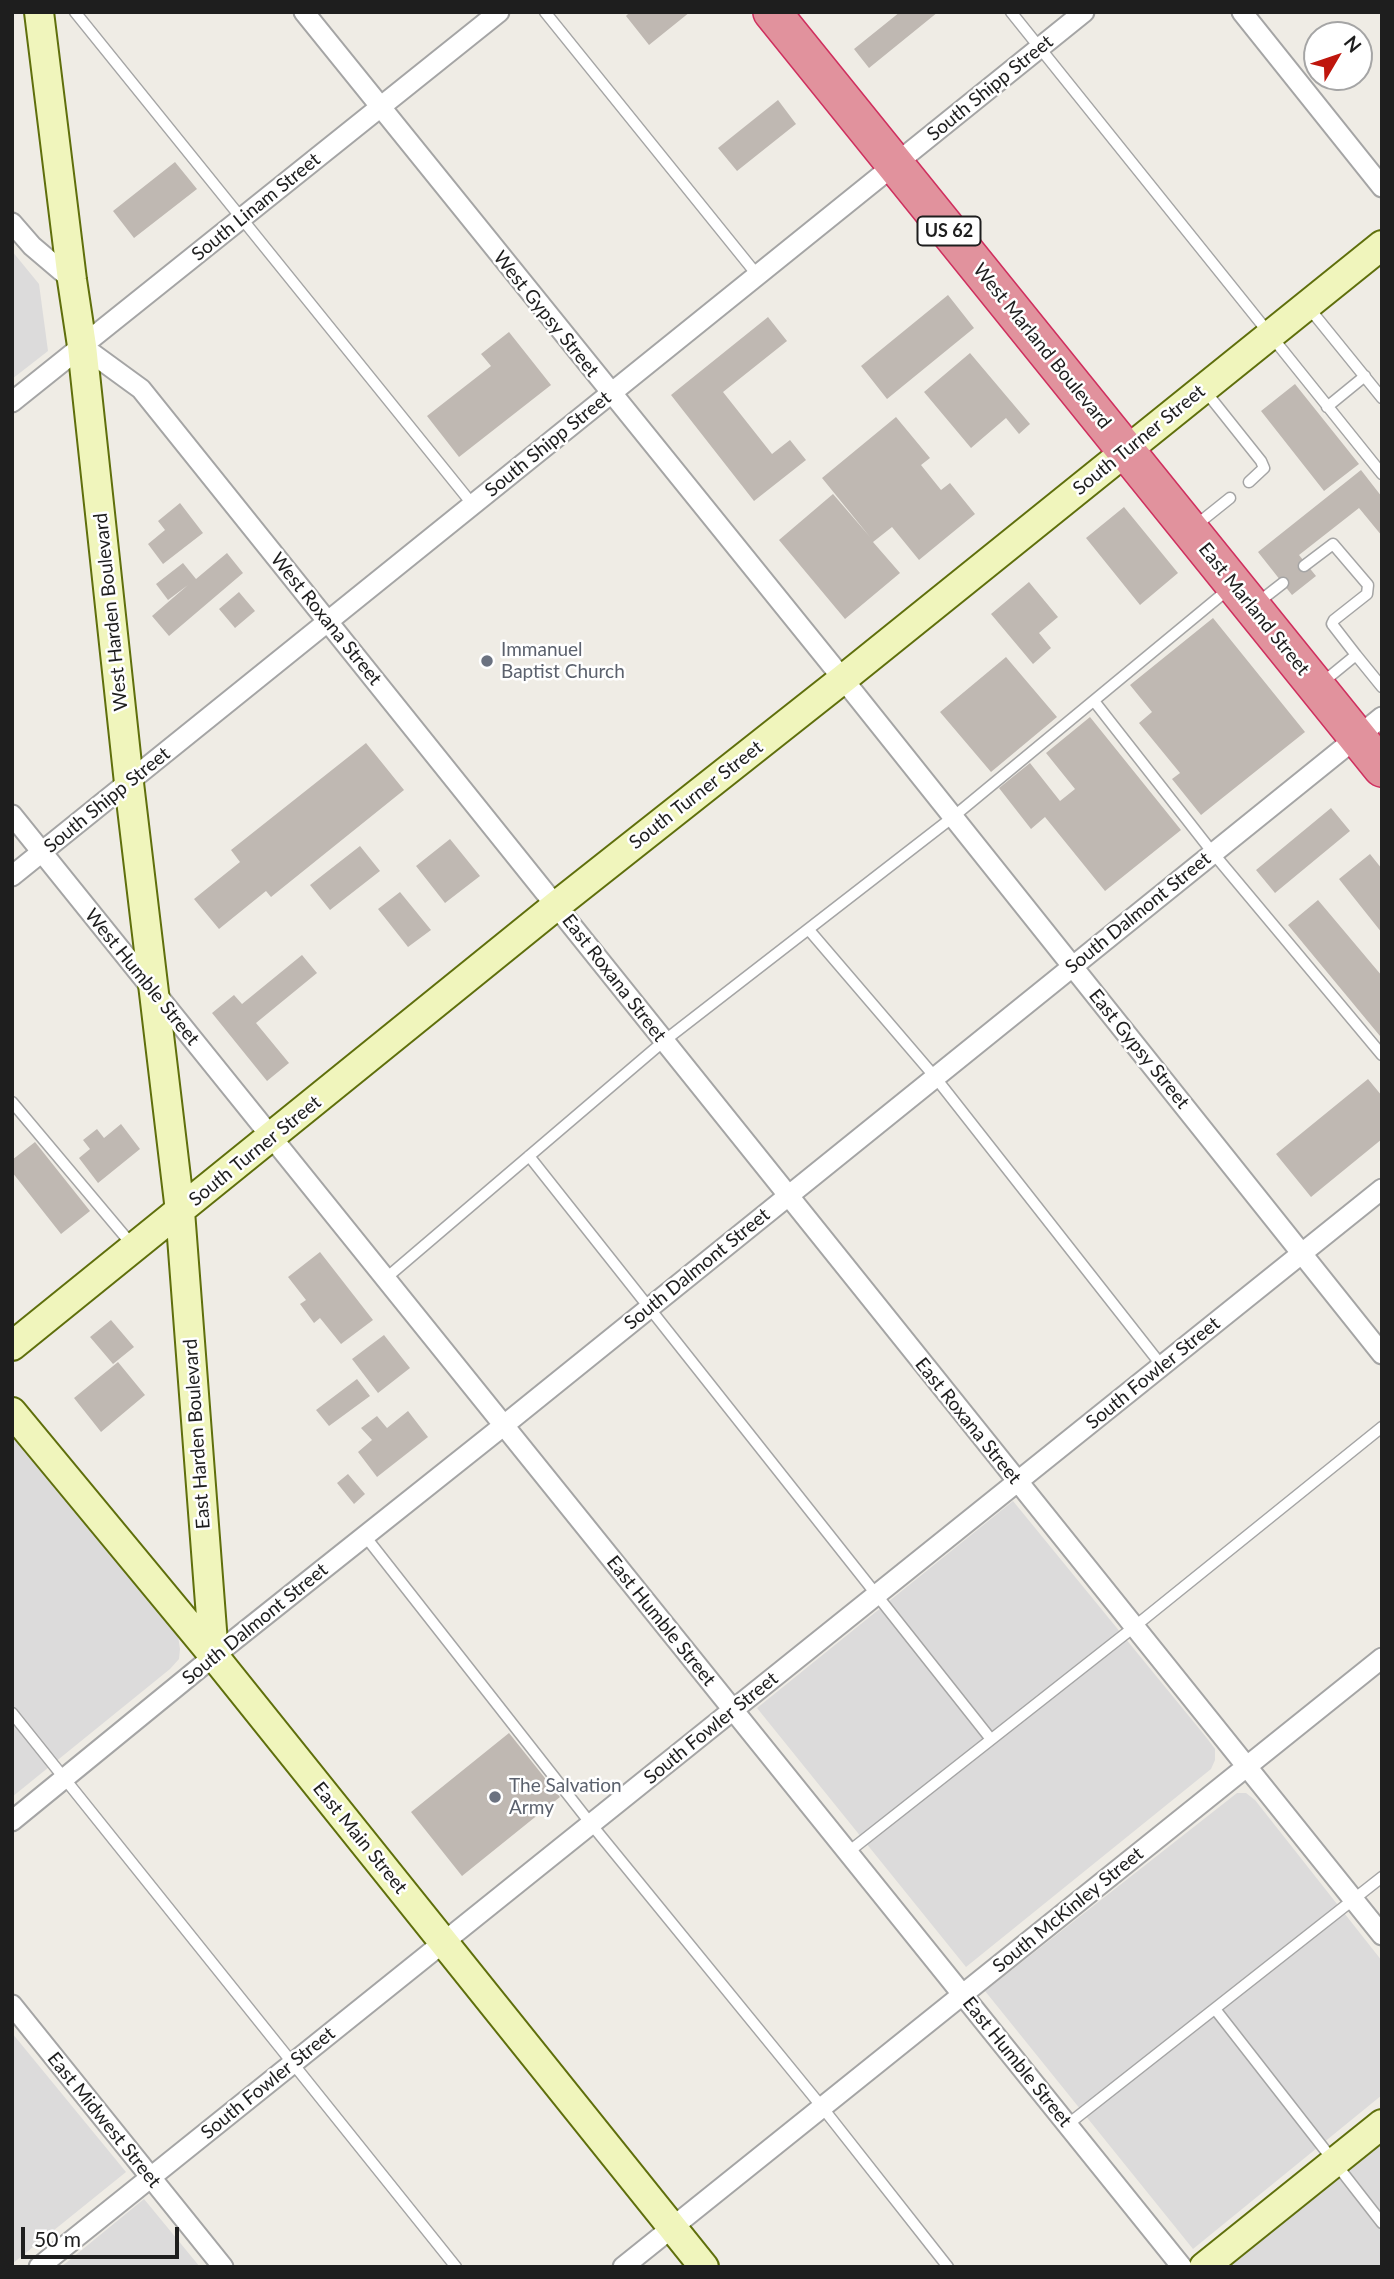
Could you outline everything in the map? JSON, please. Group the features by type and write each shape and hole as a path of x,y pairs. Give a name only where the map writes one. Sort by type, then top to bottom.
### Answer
{"highway":[{"name":"West Marland Boulevard","path":"772,12 1126,451"},
{"name":"East Marland Street","path":"1126,451 1316,687 1369,727 1382,768"}],"street":[{"name":"West Harden Boulevard","path":"39,12 82,346 180,1211"},
{"name":"West Gypsy Street","path":"304,12 843,679"},
{"name":"South Linam Street","path":"12,402 499,12"},
{"name":"South Shipp Street","path":"12,876 1084,12"},
{"path":"1242,12 1382,187"},
{"path":"12,223 32,246 72,280"},
{"name":"South Turner Street","path":"12,1346 557,905 843,679 1382,245"},
{"name":"West Roxana Street","path":"82,346 141,389 557,905"},
{"name":"East Gypsy Street","path":"843,679 1382,1354"},
{"name":"South Dalmont Street","path":"12,1821 1369,727"},
{"name":"West Humble Street","path":"12,815 271,1138"},
{"name":"East Roxana Street","path":"557,905 787,1196 1382,1934"},
{"name":"East Humble Street","path":"271,1138 1182,2267"},
{"name":"South Fowler Street","path":"39,2267 1382,1189"},
{"name":"East Harden Boulevard","path":"180,1211 214,1656"},
{"name":"East Main Street","path":"12,1412 214,1656 704,2267"},
{"name":"South McKinley Street","path":"624,2267 1382,1658"},
{"name":"East Midwest Street","path":"12,2005 223,2267"},
{"path":"1204,2267 1382,2124"}],"lane":[{"path":"75,12 473,505"},
{"path":"545,12 758,275"},
{"path":"1011,12 1382,474"},
{"path":"1307,305 1382,398"},
{"path":"1327,407 1364,376"},
{"path":"1203,388 1261,461 1264,468 1249,482"},
{"path":"1190,530 1230,498"},
{"path":"1304,566 1333,544 1368,585 1367,594 1332,624 1382,687"},
{"path":"385,1279 664,1041 953,817 1094,701 1243,596 1283,583"},
{"path":"1316,687 1356,655"},
{"path":"1094,701 1213,853 1382,1055"},
{"path":"809,930 935,1077 1162,1366"},
{"path":"12,1102 135,1248"},
{"path":"529,1156 990,1738"},
{"path":"848,1853 1382,1427"},
{"path":"365,1536 591,1824 822,2107 948,2267"},
{"path":"12,1713 456,2267"},
{"path":"1068,2125 1382,1877"},
{"path":"1214,2009 1382,2223"}],"shaded area":[{"path":"12,251 39,284 48,351 12,379"},
{"path":"12,1434 178,1636 180,1649 179,1659 170,1669 12,1797"},
{"path":"1013,1501 1206,1737 1215,1749 1215,1760 1211,1769 966,1967 757,1708"},
{"path":"1237,1793 1246,1793 1255,1800 1382,1961 1382,2095 1193,2249 985,1991"},
{"path":"12,2033 126,2172 12,2264"},
{"path":"1382,2143 1382,2267 1228,2267"},
{"path":"144,2199 200,2267 61,2267"}],"building":[{"path":"630,12 690,12 649,45 626,16"},
{"path":"900,12 938,12 869,68 854,49"},
{"path":"778,100 796,124 737,171 718,148"},
{"path":"175,162 197,189 134,238 113,211"},
{"path":"948,295 974,328 887,399 861,366"},
{"path":"768,317 787,341 723,392 772,454 790,440 806,460 754,501 671,395"},
{"path":"509,332 551,385 459,457 427,416 491,366 481,354"},
{"path":"970,353 1030,424 1019,434 1006,418 971,448 924,392"},
{"path":"1295,384 1359,464 1324,491 1261,411"},
{"path":"896,417 930,458 921,465 941,490 950,483 975,514 919,560 892,527 873,542 900,573 845,619 779,540 833,494 870,537 822,478"},
{"path":"1361,470 1382,497 1382,536 1359,508 1299,555 1316,576 1292,595 1258,552"},
{"path":"180,503 203,533 163,564 148,544 165,530 158,521"},
{"path":"1124,507 1178,573 1140,605 1086,538"},
{"path":"227,553 243,573 169,636 152,616 188,585 168,600 156,584 183,563 196,579"},
{"path":"1029,582 1058,617 1039,633 1051,648 1033,664 991,614"},
{"path":"239,592 255,611 235,628 219,609"},
{"path":"1213,618 1305,732 1201,815 1172,779 1180,773 1139,723 1152,712 1130,685"},
{"path":"1006,657 1057,717 991,772 940,712"},
{"path":"1090,717 1181,830 1105,891 1045,817 1031,829 999,788 1030,763 1060,801 1075,789 1046,753"},
{"path":"366,743 404,790 271,897 266,891 219,929 194,899 240,862 231,850"},
{"path":"1331,808 1350,831 1275,893 1256,870"},
{"path":"450,839 480,876 445,903 416,866"},
{"path":"360,846 380,871 330,910 310,885"},
{"path":"1370,854 1382,869 1382,933 1339,879"},
{"path":"400,892 431,930 408,947 378,909"},
{"path":"1318,900 1382,976 1380,1036 1288,925"},
{"path":"302,955 317,973 256,1023 289,1063 267,1081 212,1013 234,995 242,1004"},
{"path":"1368,1079 1382,1096 1382,1139 1311,1197 1276,1154"},
{"path":"121,1124 140,1149 98,1183 79,1158 90,1149 83,1140 97,1129 104,1138"},
{"path":"35,1142 90,1211 61,1234 12,1172 12,1160"},
{"path":"320,1252 373,1320 341,1344 320,1318 314,1323 300,1304 306,1300 288,1277"},
{"path":"111,1320 134,1347 113,1364 90,1337"},
{"path":"384,1335 410,1368 378,1393 352,1359"},
{"path":"118,1362 145,1395 101,1432 74,1398"},
{"path":"357,1379 370,1396 329,1426 316,1410"},
{"path":"408,1411 428,1437 377,1477 358,1452 372,1440 361,1428 377,1416 387,1428"},
{"path":"348,1474 365,1494 354,1504 337,1483"},
{"path":"509,1733 560,1797 462,1876 411,1812"}],"place":[{"name":"Immanuel Baptist Church","path":"487,661"},
{"name":"The Salvation Army","path":"495,1797"}]}
